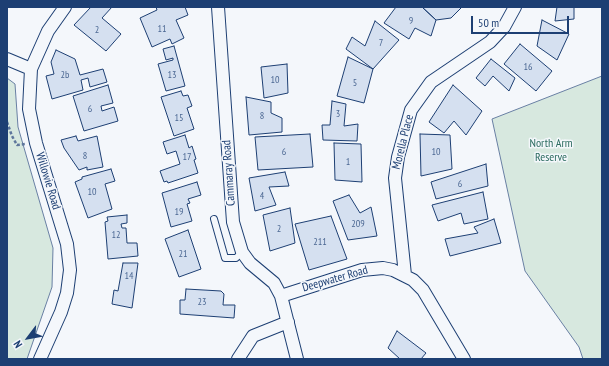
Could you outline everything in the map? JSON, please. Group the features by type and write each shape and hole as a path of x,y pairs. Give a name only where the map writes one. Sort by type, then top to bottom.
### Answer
{"street":[{"name":"Willowie Road","path":"40,359 61,312 67,293 70,270 68,244 36,143 29,109 31,69 48,32 65,7"},
{"name":"Cammaray Road","path":"218,7 233,222 242,252 250,263 274,283 281,296 297,359"},
{"name":"Morella Place","path":"405,275 395,178 398,157 411,110 431,82 490,42 504,28 515,7"},
{"path":"7,59 31,69"},
{"name":"Deepwater Road","path":"281,296 362,270 383,268 405,275 413,280 423,290 464,359"},
{"path":"238,359 253,336 288,322"}],"lane":[{"path":"214,219 225,258 236,258 242,252"}],"path":[{"path":"7,122 17,145 36,143"}],"green space":[{"name":"North Arm Reserve","path":"602,76 602,359 583,359 579,347 525,271 492,119"},
{"path":"7,78 15,84 18,127 53,248 52,287 27,359 7,359"}],"building":[{"path":"91,7 112,7 102,18 121,34 106,51 74,25"},
{"path":"156,7 185,7 188,15 176,20 184,38 172,44 170,39 152,47 140,18 157,10"},
{"path":"396,7 422,7 436,20 431,36 415,28 409,39 384,23"},
{"path":"422,7 462,7 451,18 436,20"},
{"path":"557,7 574,7 574,19 555,21"},
{"path":"542,20 569,34 557,60 537,46"},
{"path":"375,21 399,40 373,69 346,49 352,37 365,46"},
{"path":"520,44 552,71 536,91 504,64"},
{"path":"174,46 185,86 166,91 158,64 173,60 173,58 166,60 163,49"},
{"path":"56,50 75,59 80,75 103,69 107,82 90,87 88,78 81,80 83,90 52,99 46,76 54,74 51,62"},
{"path":"348,57 373,69 364,103 337,96"},
{"path":"491,59 515,78 509,91 493,76 485,86 476,78"},
{"path":"287,64 288,93 264,98 261,67"},
{"path":"108,85 113,103 101,106 102,111 114,107 118,121 84,131 73,96"},
{"path":"453,85 482,111 466,135 454,121 444,133 429,122"},
{"path":"181,91 183,96 188,95 192,106 187,108 194,129 174,136 161,97"},
{"path":"246,97 271,102 271,113 282,118 282,132 249,135"},
{"path":"332,101 346,104 344,126 358,124 357,141 323,140 322,125 330,125"},
{"path":"310,134 313,167 258,170 255,137"},
{"path":"420,134 450,135 452,169 421,176"},
{"path":"185,135 189,148 192,146 198,173 168,183 167,181 164,182 160,171 180,164 176,151 167,154 163,142"},
{"path":"76,136 78,141 97,136 103,167 87,170 87,167 79,170 64,148 61,140"},
{"path":"334,143 361,144 362,182 335,180"},
{"path":"486,164 488,186 436,199 431,182"},
{"path":"111,169 115,181 105,184 112,209 88,218 75,182 82,179 82,177"},
{"path":"285,172 289,186 269,187 276,205 255,211 249,178"},
{"path":"197,182 201,195 188,199 190,203 187,204 192,221 171,227 162,193"},
{"path":"483,192 488,219 464,224 461,213 438,221 432,205"},
{"path":"349,195 360,213 371,207 377,236 348,240 333,201"},
{"path":"290,208 295,243 270,251 263,215"},
{"path":"127,215 127,223 121,224 122,228 126,228 127,243 137,243 138,256 108,259 105,222 108,221 107,217"},
{"path":"331,216 347,259 309,270 295,224"},
{"path":"494,219 501,243 450,256 445,239 478,233 474,227"},
{"path":"188,230 201,269 179,277 165,239"},
{"path":"123,263 138,263 132,308 112,304 114,290 118,291"},
{"path":"186,289 221,291 224,294 223,305 235,305 234,318 180,314 180,300 185,300"},
{"path":"397,331 426,353 421,359 400,359 388,348"}]}
